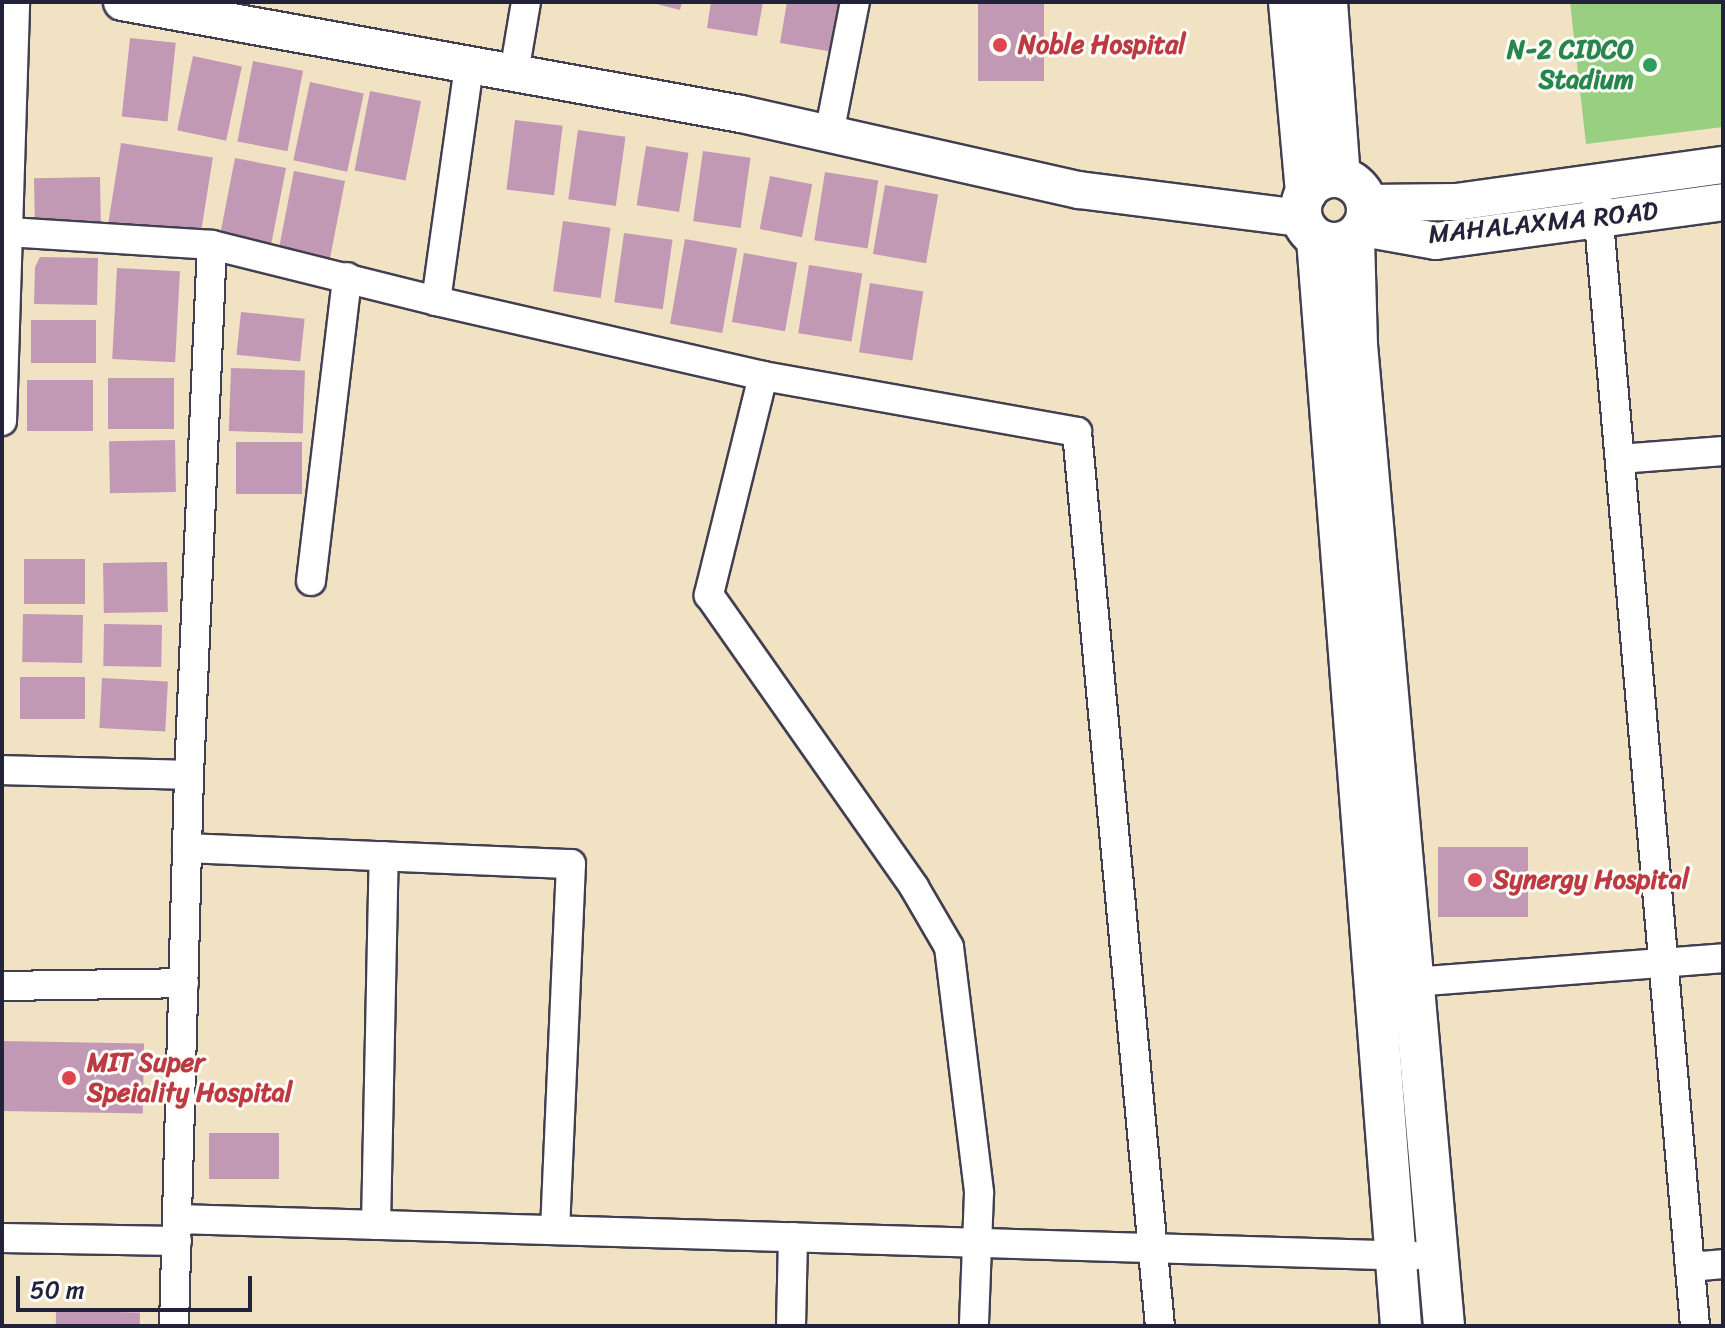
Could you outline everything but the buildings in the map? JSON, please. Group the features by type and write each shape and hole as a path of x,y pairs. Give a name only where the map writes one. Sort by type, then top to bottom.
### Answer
{"main road":[{"path":"1289,2 1336,214 1357,345 1444,1326"},
{"path":"1327,2 1336,214 1401,1326"}],"street":[{"path":"2,421 8,232 5,193 15,2"},
{"path":"122,2 160,6 741,114 1079,190 1336,214"},
{"path":"514,73 526,2"},
{"path":"829,134 855,2"},
{"path":"436,301 469,65"},
{"name":"MAHALAXMA ROAD","path":"1336,214 1456,202 1723,165"},
{"path":"1595,183 1695,1326"},
{"name":"MAHALAXMA ROAD","path":"1336,214 1436,241 1723,202"},
{"path":"8,232 212,245 436,301 763,376 1077,432 1160,1326"},
{"path":"174,1326 189,775 212,245"},
{"path":"311,581 347,277"},
{"path":"763,376 709,595 914,887 949,947 979,1193 974,1326"},
{"path":"1620,459 1723,451"},
{"path":"2,770 189,775"},
{"path":"187,848 571,864 555,1230"},
{"path":"376,1225 384,856"},
{"path":"1414,982 1723,958"},
{"path":"2,986 184,983"},
{"path":"2,1238 376,1225 1438,1257"},
{"path":"791,1326 793,1237"},
{"path":"1690,1267 1723,1264"}],"green space":[{"name":"N-2 CIDCO Stadium","path":"1570,2 1723,2 1723,127 1586,144"}],"place":[{"name":"Noble Hospital","path":"1000,45"},
{"name":"N-2 CIDCO Stadium","path":"1650,65"},
{"name":"Synergy Hospital","path":"1475,880"},
{"name":"MIT Super Speiality Hospital","path":"69,1078"}]}
